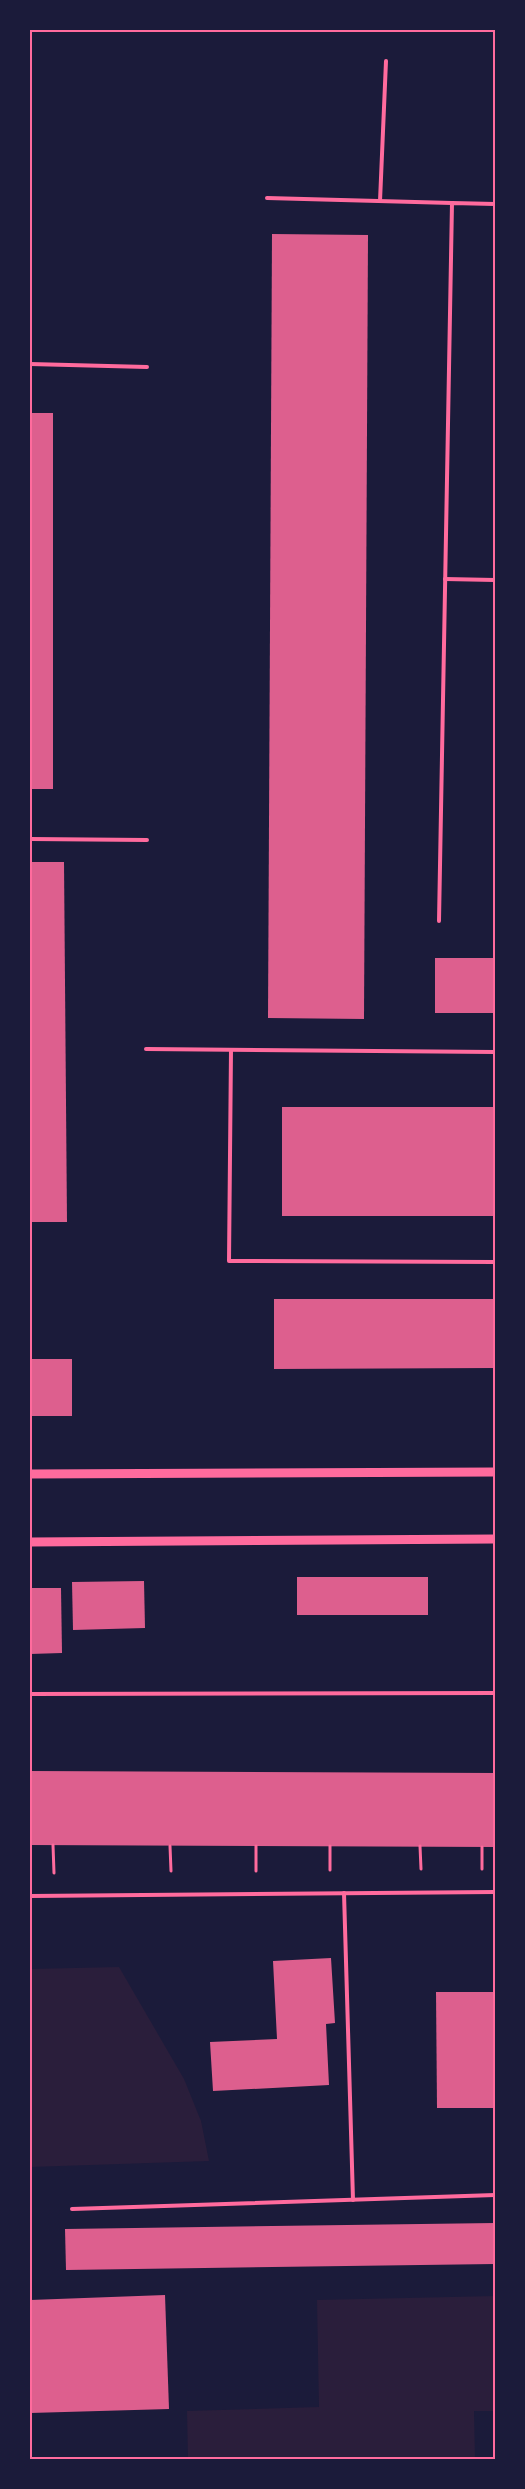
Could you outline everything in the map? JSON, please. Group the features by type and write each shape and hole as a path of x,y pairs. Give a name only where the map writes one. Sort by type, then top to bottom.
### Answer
{"street":[{"path":"30,1474 495,1472"},
{"path":"30,1542 495,1539"}],"lane":[{"path":"380,201 386,61"},
{"path":"267,198 495,204"},
{"path":"439,921 452,203"},
{"path":"30,364 147,367"},
{"path":"445,579 495,580"},
{"path":"30,839 147,840"},
{"path":"146,1049 495,1052"},
{"path":"231,1050 228,1261 495,1262"},
{"path":"30,1694 495,1693"},
{"path":"30,1896 495,1892"},
{"path":"344,1893 353,2200"},
{"path":"72,2210 495,2195"}],"shaded area":[{"path":"119,1967 184,2079 201,2121 209,2161 30,2167 30,1969"},
{"path":"495,2296 495,2411 474,2411 475,2459 188,2459 187,2411 319,2407 317,2300"}],"building":[{"path":"272,234 368,235 364,1019 268,1018"},
{"path":"30,413 53,413 53,789 30,789"},
{"path":"30,862 64,862 67,1222 30,1222"},
{"path":"435,958 495,958 495,1013 435,1013"},
{"path":"282,1107 495,1107 495,1216 282,1216"},
{"path":"274,1299 495,1299 495,1368 274,1369"},
{"path":"30,1359 72,1359 72,1416 30,1416"},
{"path":"297,1577 428,1577 428,1615 297,1615"},
{"path":"144,1581 145,1628 73,1630 72,1582"},
{"path":"30,1588 61,1588 62,1653 30,1654"},
{"path":"30,1771 495,1773 495,1847 30,1845"},
{"path":"331,1958 335,2023 326,2024 329,2085 213,2091 210,2042 277,2039 273,1961"},
{"path":"436,1992 495,1992 495,2108 437,2108"},
{"path":"495,2223 495,2264 66,2270 65,2229"},
{"path":"165,2295 169,2409 30,2413 30,2300"}]}
